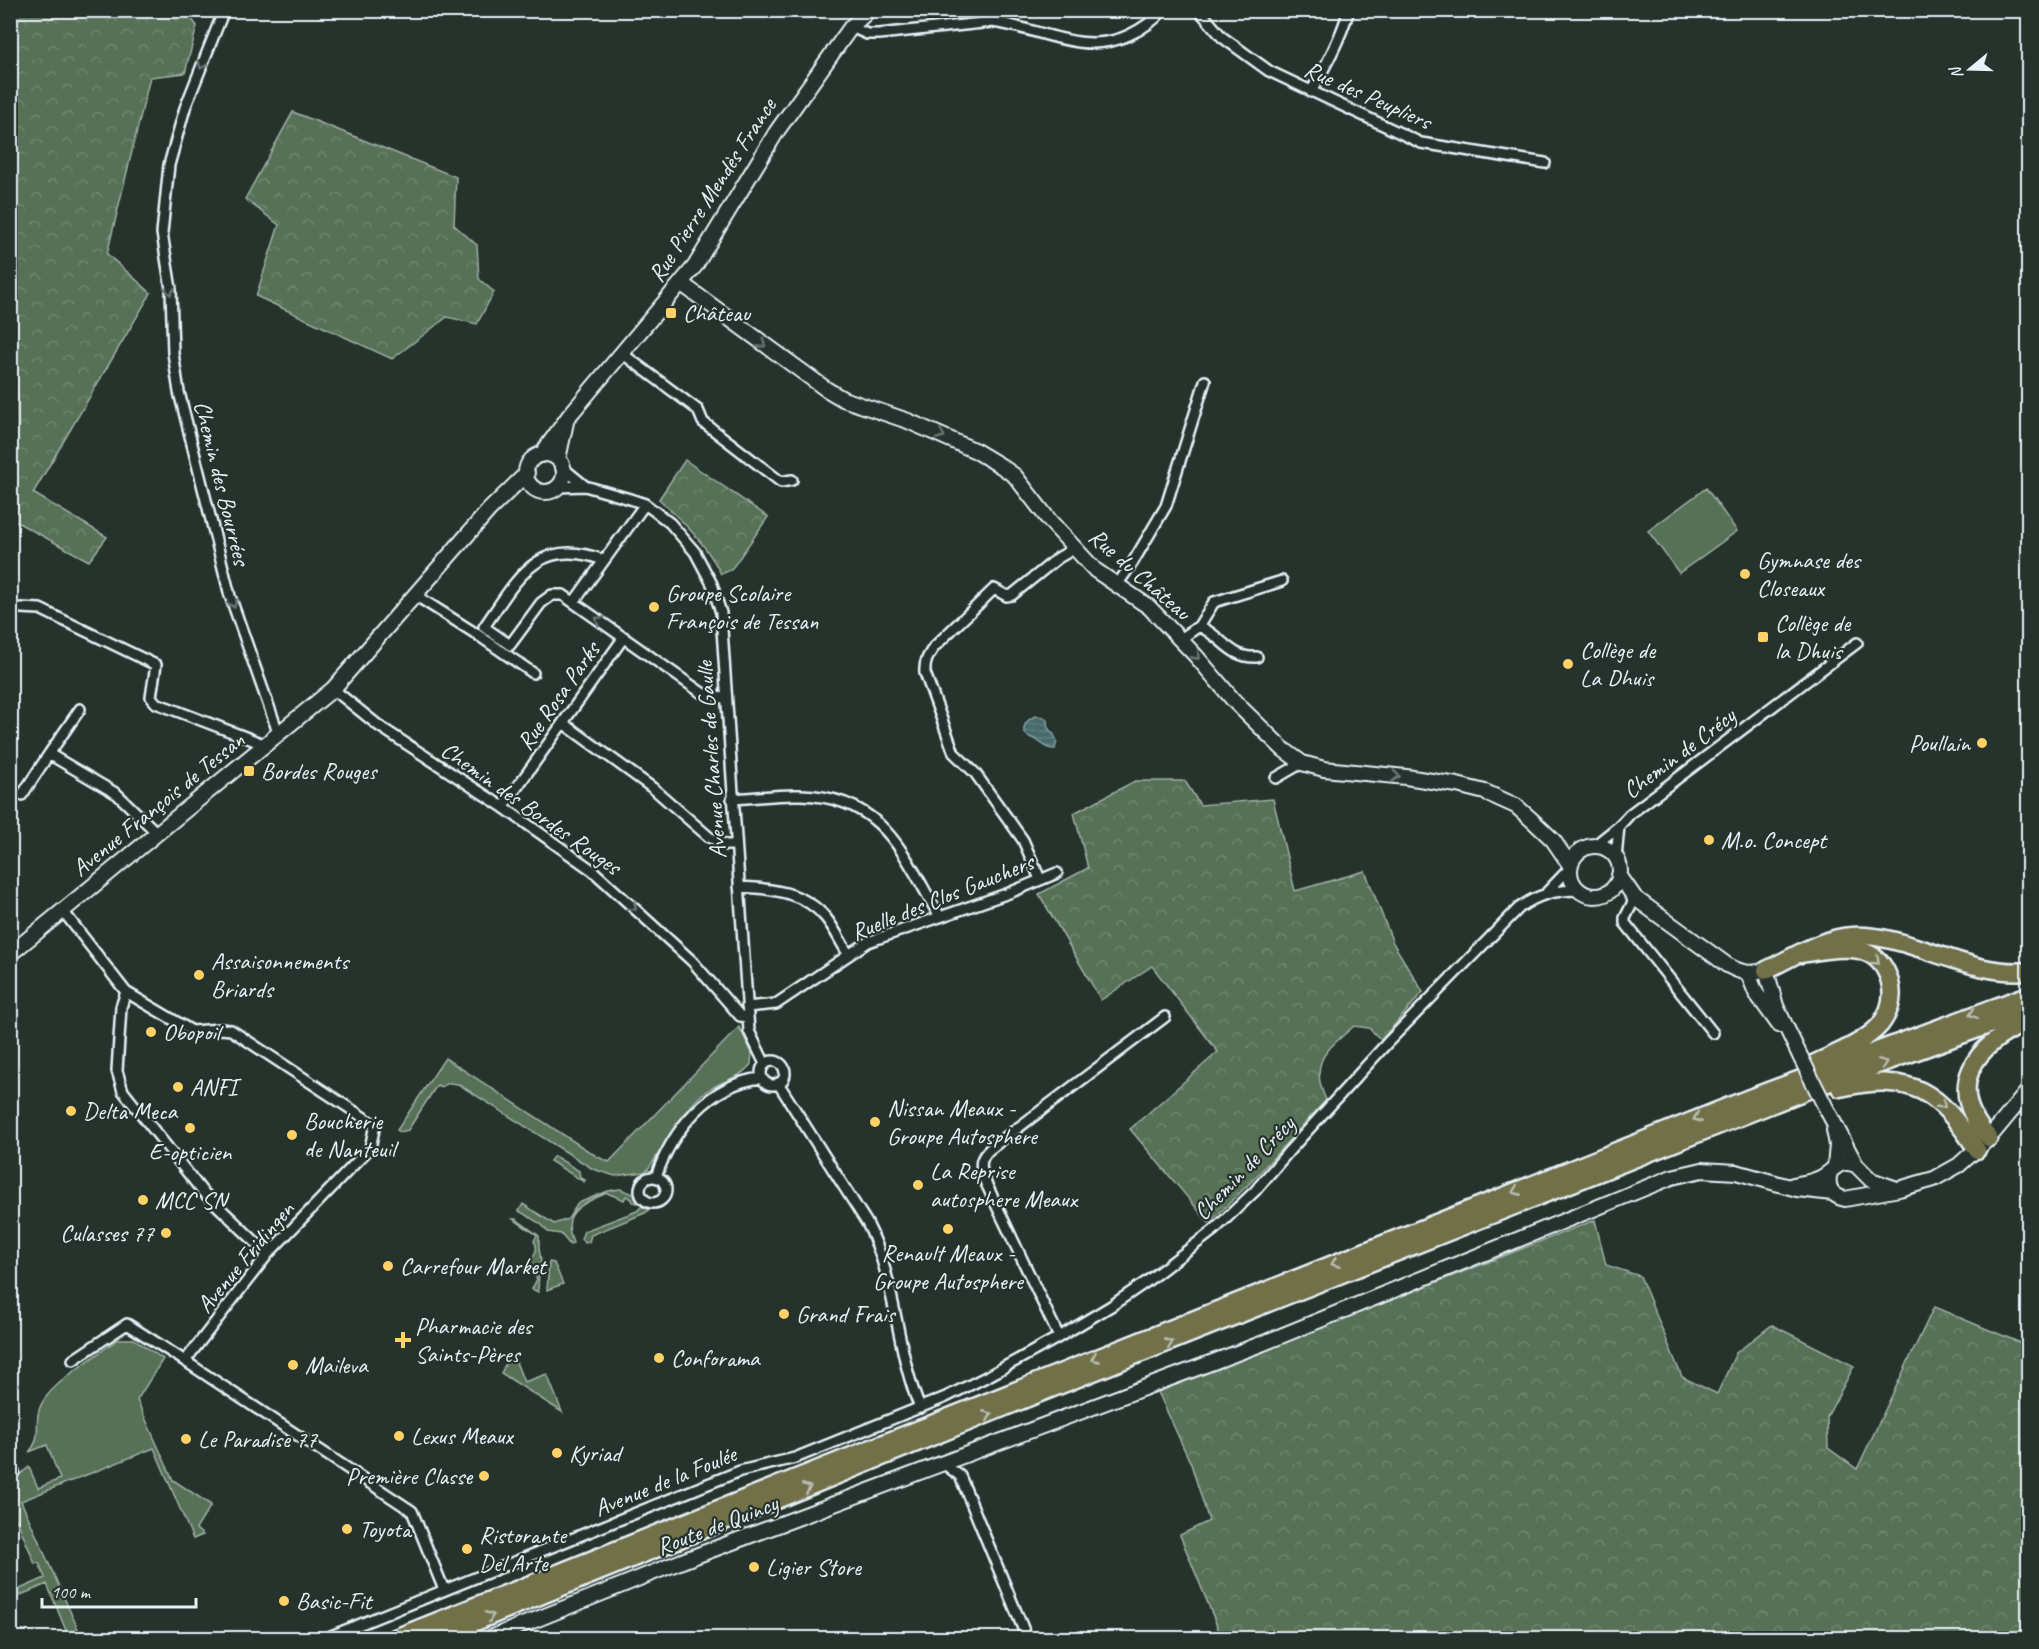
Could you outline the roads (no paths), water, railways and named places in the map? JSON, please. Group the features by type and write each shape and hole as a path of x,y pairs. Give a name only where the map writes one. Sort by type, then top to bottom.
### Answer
{"highway":[{"path":"1766,970 1821,942 1851,936 1888,940 1967,964 1997,970 2028,971"},
{"path":"1752,1097 1757,1086 1815,1064 1865,1037 1880,1024 1890,1008 1892,990 1887,973 1877,958 1861,950 1844,948 1801,954"},
{"path":"395,1638 1752,1097 2028,995"},
{"path":"436,1638 1025,1400 1808,1090 2028,1011"},
{"path":"1983,1144 1971,1113 1966,1081 1972,1065 1982,1051 1995,1040 2028,1022"},
{"path":"1808,1090 1824,1094 1839,1088 1893,1082 1915,1086 1936,1099 1983,1144"}],"street":[{"name":"Chemin des Bourrées","path":"224,10 182,119 169,165 162,233 171,290 173,353 179,392 230,596 279,735"},
{"name":"Rue Pierre Mendès France","path":"541,455 566,420 682,284 709,244 777,131 851,27 869,10"},
{"path":"851,27 867,34 879,34 992,22 1010,24 1079,44 1104,44 1143,28 1163,10"},
{"name":"Rue des Peupliers","path":"1199,10 1222,37 1269,71 1421,143 1545,163"},
{"path":"1311,92 1328,62 1349,10"},
{"name":"Rue du Château","path":"682,284 843,399 920,426 976,451 1015,476 1049,520 1095,570 1149,608 1181,639 1235,702 1283,749 1302,763 1324,769 1406,777 1457,785 1485,792 1516,806 1553,840 1570,867"},
{"path":"623,354 698,410 703,422 781,482 792,480"},
{"path":"1117,585 1166,506 1205,381"},
{"name":"Rue Pierre Mendès France","path":"560,464 566,420"},
{"path":"333,689 489,510 527,473 531,461 541,455 553,456 560,464 563,478 558,487 549,491 536,489 519,494 489,510"},
{"name":"Avenue Charles de Gaulle","path":"560,464 585,486"},
{"path":"527,473 529,482 536,489"},
{"name":"Avenue Charles de Gaulle","path":"558,487 585,486 645,504 670,523 695,552 712,584 721,613 749,1031 765,1064"},
{"path":"574,602 645,504"},
{"path":"1040,879 1023,840 975,773 954,753 924,665 934,647 994,589 1007,596 1012,596 1058,558 1075,548"},
{"path":"603,560 584,553 560,553 541,559 517,580 484,627 510,645 541,603 552,595 563,595 702,693 726,699"},
{"path":"1181,639 1198,626 1214,602 1282,581"},
{"path":"415,595 478,635 532,674"},
{"path":"21,608 40,609 156,665 152,697 156,704 266,745"},
{"path":"1198,626 1210,631 1234,653 1246,658 1257,657"},
{"name":"Rue Rosa Parks","path":"503,807 624,637"},
{"name":"Chemin de Crécy","path":"1594,846 1630,814 1857,643"},
{"name":"Avenue François de Tessan","path":"10,954 333,689"},
{"name":"Chemin des Bordes Rouges","path":"333,689 379,726 503,807 592,870 693,962 740,1016 748,1012"},
{"path":"22,795 80,709"},
{"path":"563,723 654,789 709,837 726,845 736,845"},
{"path":"49,754 117,794 158,834"},
{"path":"1276,778 1302,763"},
{"path":"732,800 799,795 819,796 839,799 867,813 892,837 940,917"},
{"name":"Chemin de Crécy","path":"1616,858 1619,826"},
{"path":"1635,898 1605,893 1592,895 1580,890 1572,881 1570,867 1578,852 1594,846 1607,849 1616,858 1619,875 1635,898 1727,965 1748,974 1766,970 1776,1006 1790,1038 1859,1169 1864,1185 1856,1196"},
{"name":"Chemin de Crécy","path":"920,1408 990,1375 1111,1306 1214,1230 1255,1191 1388,1042 1519,908 1547,892 1570,867"},
{"name":"Ruelle des Clos Gauchers","path":"748,1012 776,1004 868,942 1009,893 1057,873"},
{"path":"1605,893 1614,886 1619,875"},
{"path":"739,887 782,891 809,902 826,918 849,955"},
{"name":"Chemin de Crécy","path":"1547,892 1580,890"},
{"path":"1635,898 1625,918 1625,923 1713,1033"},
{"path":"63,911 126,992 121,1007 117,1071 123,1091 202,1191 268,1254"},
{"path":"1748,974 1756,993 1790,1038"},
{"name":"Avenue Fridingen","path":"126,992 192,1031 231,1030 375,1125 370,1148 268,1254 185,1361"},
{"path":"1059,1336 983,1177 980,1167 981,1159 990,1149 1165,1017"},
{"path":"772,1061 782,1066 784,1077 778,1083 767,1083 762,1077 761,1070 765,1064 772,1061"},
{"path":"656,1177 664,1157 681,1130 702,1104 717,1092 736,1083 762,1077"},
{"path":"778,1083 867,1223 878,1245 887,1273 908,1374 920,1408"},
{"path":"1832,1119 1837,1145 1828,1183 1833,1193 1845,1199 1899,1189 1934,1179 1959,1165 1983,1144 2028,1091"},
{"path":"1782,1184 1807,1183 1820,1179 1844,1162 1859,1169 1870,1180 1899,1189"},
{"name":"Route de Quincy","path":"490,1638 682,1561 1261,1344 1672,1177 1702,1170 1736,1172 1797,1189 1833,1193"},
{"path":"73,1360 127,1324 412,1511 444,1590"},
{"name":"Avenue de la Foulée","path":"326,1638 740,1471 795,1458 920,1408"},
{"path":"960,1476 963,1461 961,1456"},
{"path":"944,1463 960,1476 1027,1638"}],"water":[{"path":"1036,716 1047,720 1048,728 1057,741 1055,749 1048,748 1029,737 1024,731 1025,725"}],"place":[{"name":"Château","path":"671,313"},
{"name":"Gymnase des Closeaux","path":"1745,574"},
{"name":"Groupe Scolaire François de Tessan","path":"654,607"},
{"name":"Collège de la Dhuis","path":"1763,637"},
{"name":"Collège de La Dhuis","path":"1568,664"},
{"name":"Poullain","path":"1982,743"},
{"name":"Bordes Rouges","path":"249,771"},
{"name":"M.o. Concept","path":"1709,840"},
{"name":"Assaisonnements Briards","path":"199,975"},
{"name":"Obopoil","path":"151,1032"},
{"name":"ANFI","path":"178,1087"},
{"name":"Delta Meca","path":"71,1111"},
{"name":"Nissan Meaux - Groupe Autosphere","path":"875,1122"},
{"name":"E-opticien","path":"190,1128"},
{"name":"Boucherie de Nanteuil","path":"292,1135"},
{"name":"La Reprise autosphere Meaux","path":"918,1185"},
{"name":"MCC SN","path":"143,1200"},
{"name":"Renault Meaux - Groupe Autosphere","path":"948,1229"},
{"name":"Culasses 77","path":"166,1233"},
{"name":"Carrefour Market","path":"388,1266"},
{"name":"Grand Frais","path":"784,1314"},
{"name":"Pharmacie des Saints-Pères","path":"403,1340"},
{"name":"Conforama","path":"659,1358"},
{"name":"Maileva","path":"293,1365"},
{"name":"Lexus Meaux","path":"399,1436"},
{"name":"Le Paradise 77","path":"186,1439"},
{"name":"Kyriad","path":"557,1453"},
{"name":"Première Classe","path":"484,1476"},
{"name":"Toyota","path":"347,1529"},
{"name":"Ristorante Del Arte","path":"467,1549"},
{"name":"Ligier Store","path":"754,1567"},
{"name":"Basic-Fit","path":"284,1601"}]}
